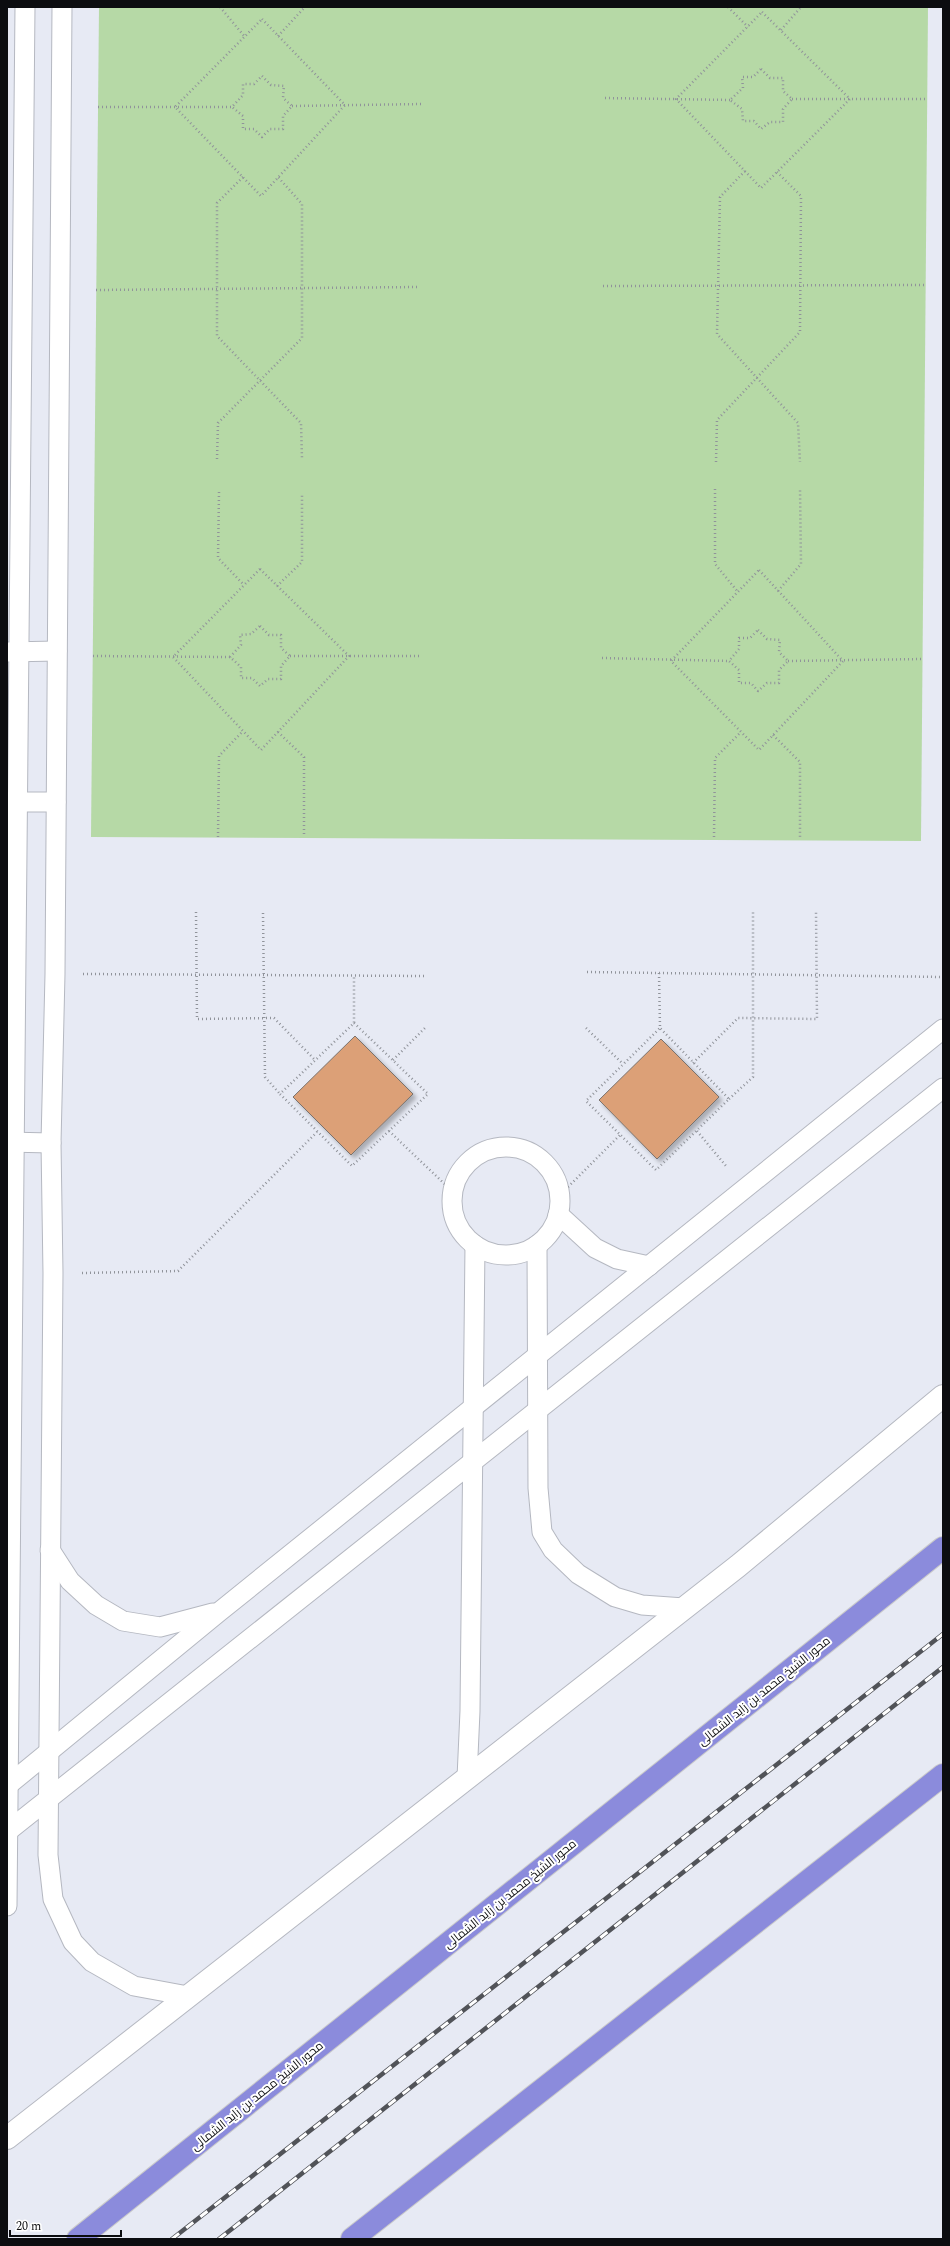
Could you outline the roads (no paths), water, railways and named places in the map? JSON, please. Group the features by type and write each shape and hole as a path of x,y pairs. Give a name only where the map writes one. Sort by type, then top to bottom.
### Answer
{"highway":[{"name":"محور الشيخ محمد بن زايد الشمالى","path":"78,2239 943,1548"},
{"path":"352,2239 943,1775"}],"street":[{"path":"7,2138 744,1561 943,1396"}],"lane":[{"path":"7,1906 13,652 26,7"},
{"path":"62,7 55,974 51,1143 53,1274 48,1855 53,1899 73,1942 92,1962 134,1986 188,1996"},
{"path":"13,652 57,651"},
{"path":"12,802 56,802"},
{"path":"7,1786 219,1612 943,1029"},
{"path":"8,1831 943,1088"},
{"path":"10,1142 51,1143"},
{"path":"499,1146 518,1148 536,1155 550,1168 558,1184 560,1195 561,1203 558,1214 557,1221 546,1237 532,1249 513,1255 496,1254 480,1249 466,1238 456,1224 452,1208 452,1191 458,1175 469,1161 483,1151 499,1146"},
{"path":"558,1214 595,1248 616,1259 648,1266"},
{"path":"467,1778 470,1711 475,1245"},
{"path":"537,1245 538,1488 542,1532 553,1550 578,1574 615,1597 642,1605 684,1608"},
{"path":"50,1550 70,1581 96,1605 122,1621 160,1627 219,1612"}],"railway":[{"path":"172,2239 943,1634"},
{"path":"219,2239 943,1667"}]}
